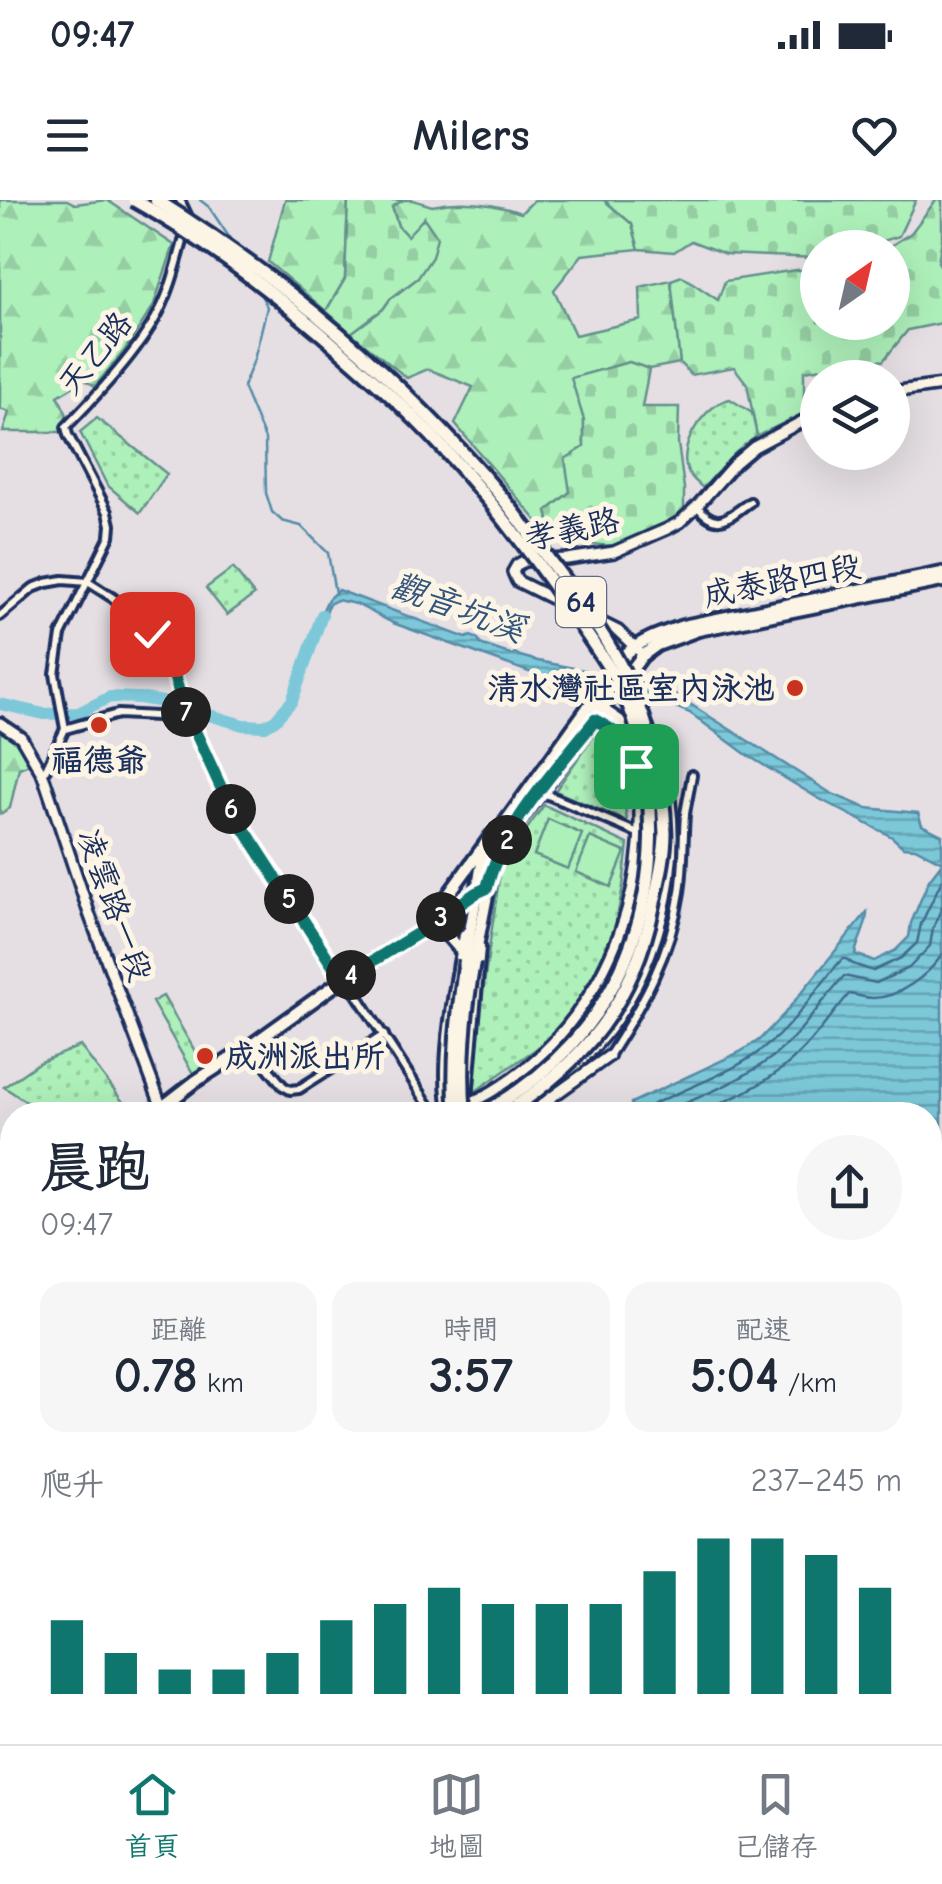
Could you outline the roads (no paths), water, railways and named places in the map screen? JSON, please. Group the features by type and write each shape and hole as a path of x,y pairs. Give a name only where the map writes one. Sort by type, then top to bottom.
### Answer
{"highway":[{"name":"64","path":"134,200 196,237 294,311 355,363 445,450 501,517 587,634 637,728 649,800 650,862 642,914 621,973 598,1010 554,1063 500,1102"},
{"name":"64","path":"156,200 214,237 301,303 450,439 500,495 608,642 647,727 656,762 665,835 649,926 629,984 607,1020 571,1064 523,1102"}],"main road":[{"name":"成泰路四段","path":"639,651 644,640 683,626 942,573"},
{"name":"成泰路四段","path":"639,651 698,630 942,581"},
{"path":"451,1102 454,1034 466,956 482,890 482,863 506,821 591,702 618,666 639,651"},
{"path":"172,1102 342,980 482,890 514,826 632,671 639,651"},
{"path":"420,932 524,795"},
{"path":"435,922 466,956 462,1088 465,1102"}],"street":[{"name":"天乙路","path":"65,729 55,674 62,636 110,536 108,512 66,427 96,396 161,308 190,216 180,200"},
{"path":"910,389 942,385"},
{"name":"孝義路","path":"639,651 618,631 516,581 516,565 614,552 680,522 754,447 800,423"},
{"path":"697,506 705,516 720,521 750,502"},
{"path":"0,616 32,588 63,580 88,582 113,598 152,634 173,672 183,705 230,807 342,980 354,990 427,1102"},
{"path":"479,1102 524,1068 584,1005 606,967 635,880 640,834 639,786 632,752 623,738 595,720 591,702 606,706 664,758 672,847 669,878 642,976 619,1016 577,1065 524,1102"},
{"path":"44,776 65,729 118,714 176,717 191,722"},
{"name":"凌雲路一段","path":"0,724 21,736 44,776 156,1102"},
{"path":"545,1102 609,1056 656,976 672,934 680,894 692,775"},
{"path":"540,792 685,852"},
{"path":"466,956 463,935 475,927 481,948 468,1102"},
{"path":"250,1046 290,1090 384,1036"}],"water":[{"path":"338,590 466,638 471,636 480,644 512,655 648,683 679,697 832,794 866,808 918,813 922,825 942,835 942,862 915,848 903,847 892,837 747,755 690,713 654,698 576,689 337,600 329,604 320,629 314,629 328,599"},
{"path":"942,863 942,1102 633,1102 759,1040 867,912 855,954 874,961 896,950 909,937 929,880"}],"waterway":[{"path":"200,200 235,246"},
{"path":"258,289 267,307 243,387 265,439 266,493 272,512 282,521 301,526 328,553 335,593"},
{"name":"觀音坑溪","path":"0,704 44,714 78,713 110,697 140,698 243,725 265,726 292,701 322,615"}],"place":[{"name":"清水灣社區室內泳池","path":"795,688"},
{"name":"福德爺","path":"99,725"},
{"name":"成洲派出所","path":"205,1056"}]}
